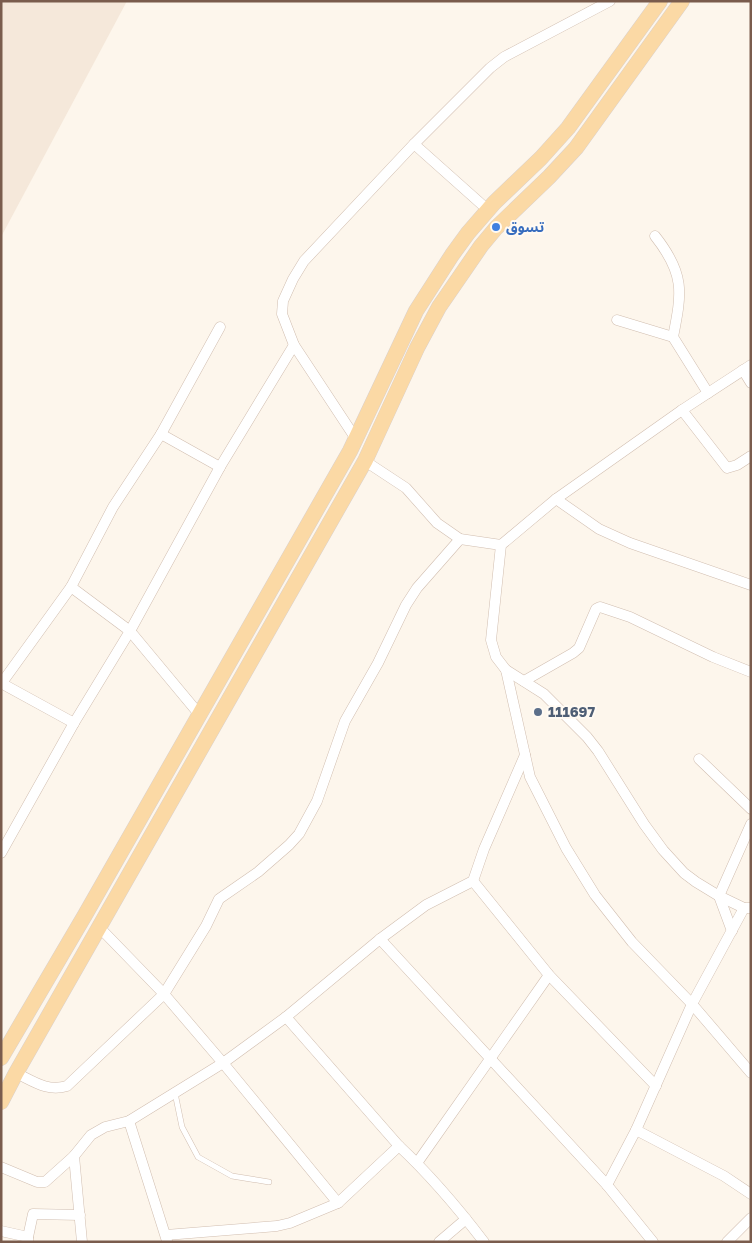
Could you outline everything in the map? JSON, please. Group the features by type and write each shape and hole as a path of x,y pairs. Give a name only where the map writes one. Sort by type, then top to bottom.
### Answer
{"main road":[{"path":"1,1058 85,915 356,439 416,311 452,254 488,210 541,158 568,128 660,1"},
{"path":"1,1102 365,462 417,348 439,307 462,272 496,228 576,148 682,1"}],"street":[{"path":"356,439 294,345 282,314 283,301 293,279 304,261 414,144 490,68 504,56 610,1"},
{"path":"414,144 488,210"},
{"path":"655,236 667,251 679,284 680,300 673,337"},
{"path":"617,320 673,337 708,393"},
{"path":"74,723 1,684 71,587 123,489 161,434 220,327"},
{"path":"1,853 74,723 130,631 220,467 294,345"},
{"path":"607,1184 636,1130 692,1004 732,931 747,908 719,896 684,873 663,850 644,824 598,751 587,737 544,694 506,670 496,657 491,640 500,545 556,499 682,410 747,367 751,383"},
{"path":"682,410 727,468 751,456"},
{"path":"161,434 220,467"},
{"path":"365,462 406,488 436,523 460,539 500,545"},
{"path":"556,499 599,529 630,543 751,586"},
{"path":"16,1073 49,1089 58,1089 66,1086 164,994 206,926 219,899 258,872 299,834 317,801 345,721 378,663 406,605 417,588 460,539"},
{"path":"71,587 130,631 199,714"},
{"path":"524,681 579,648 596,609 600,607 630,617 713,657 751,672"},
{"path":"506,670 530,777 566,848 595,895 632,942 692,1004 751,1073"},
{"path":"1,1167 42,1183 45,1182 74,1156 91,1135 106,1127 129,1121 223,1063 286,1017 380,939 435,899 474,881 484,849 525,755"},
{"path":"699,759 751,809"},
{"path":"732,931 719,896 751,824"},
{"path":"474,881 549,975 656,1086"},
{"path":"100,928 164,994 338,1203"},
{"path":"380,939 607,1184 652,1242"},
{"path":"417,1163 549,975"},
{"path":"286,1017 399,1146 417,1163 484,1242"},
{"path":"129,1121 167,1239 290,1223 338,1203 399,1146"},
{"path":"636,1130 724,1176 751,1194"},
{"path":"74,1156 82,1242"},
{"path":"1,1231 28,1239 33,1214 80,1215"},
{"path":"727,1242 751,1218"},
{"path":"439,1242 466,1219"}],"lane":[{"path":"175,1092 182,1127 198,1156 232,1176 269,1182"}],"shaded area":[{"path":"1,1 127,1 1,237"}],"place":[{"name":"تسوق","path":"496,227"},
{"name":"111697","path":"538,712"}]}
